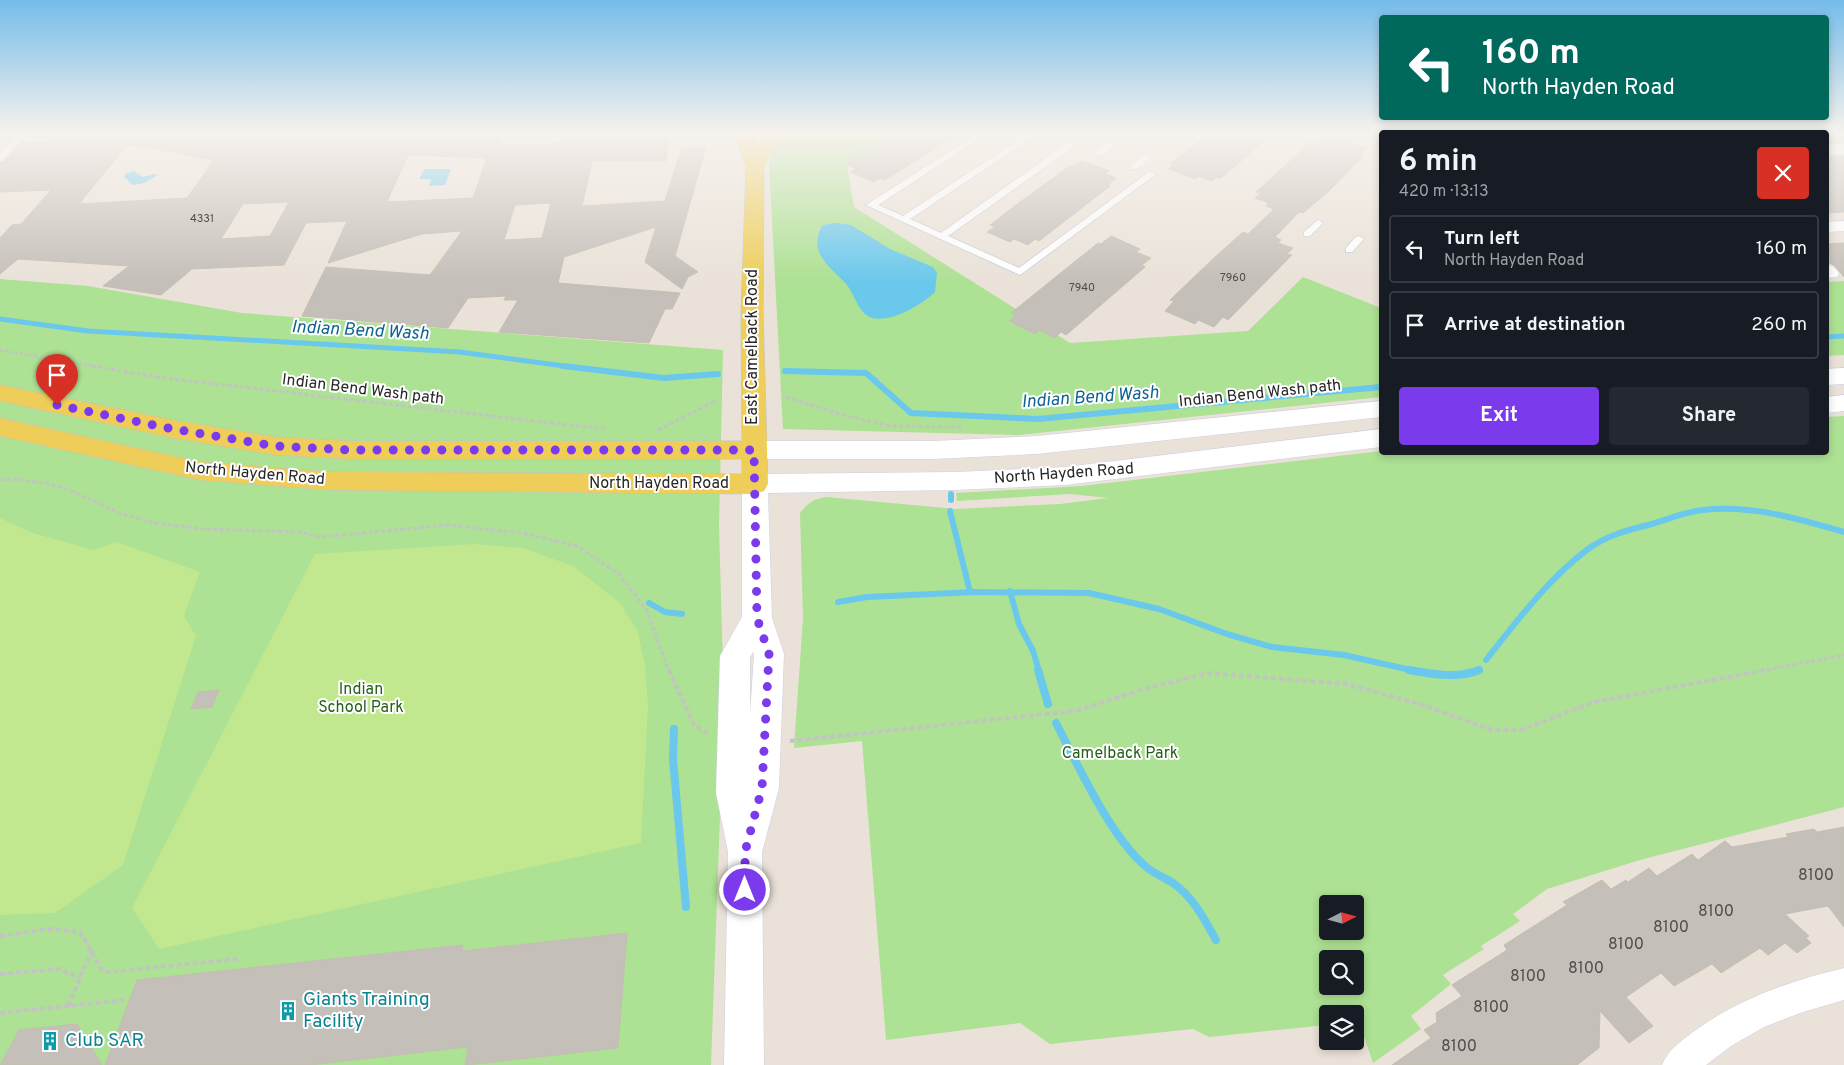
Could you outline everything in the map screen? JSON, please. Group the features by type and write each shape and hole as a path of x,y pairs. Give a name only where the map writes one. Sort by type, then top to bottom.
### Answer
{"main road":[{"name":"East Camelback Road","path":"744,1065 745,852 733,794 750,738 769,654 757,618 752,314 755,183"},
{"path":"1829,377 1844,376"},
{"name":"North Hayden Road","path":"0,393 173,429 275,446 350,450 933,450 1037,445 1379,409"},
{"path":"1829,405 1844,403"},
{"name":"North Hayden Road","path":"0,427 200,471 275,478 340,481 755,484 955,481 1065,476 1379,438"}],"street":[{"path":"1829,227 1844,226"},
{"path":"1679,1065 1703,1044 1761,1010 1844,984"}],"lane":[{"path":"906,183 871,205 1020,272 1140,183"},
{"path":"904,219 959,183"},
{"path":"941,236 1014,183"},
{"path":"1307,234 1318,223"},
{"path":"1349,250 1360,239"}],"path":[{"name":"Indian Bend Wash path","path":"0,350 156,377 609,430"},
{"path":"786,397 847,416 891,426 972,428"},
{"path":"649,430 657,430 717,400"},
{"path":"0,480 17,479 48,484 70,490 122,514 155,523 203,529 299,532 320,537 448,525 472,526 522,532 577,546 619,574 646,609 662,654 694,725 712,736 791,741 1076,711 1141,690 1208,673 1346,684 1423,705 1492,730 1521,730 1594,702 1844,655"},
{"path":"0,936 42,929 67,928 80,932 102,970 108,972 237,959"},
{"path":"68,1006 92,950"},
{"path":"0,974 60,969 69,974 81,976"},
{"path":"0,1013 125,1000"}],"green space":[{"path":"770,183 850,183 854,207 1070,343 1248,331 1303,277 1379,307 1379,397 1019,435 783,429"},
{"name":"Indian School Park","path":"0,279 88,286 242,313 723,350 719,526 724,704 711,1065 0,1065"},
{"path":"1844,281 1844,355 1829,356 1829,282"},
{"name":"Camelback Park","path":"1844,416 1844,807 1640,860 1547,889 1513,914 1520,921 1481,946 1484,949 1443,975 1451,984 1411,1016 1421,1029 1373,1063 1364,1036 1364,1005 1319,1005 1319,1026 1209,1037 1193,1029 1050,1044 1020,1023 886,1040 862,741 794,748 803,618 800,513 811,502 826,497 956,509 1060,504 1108,498 1070,494 957,501 956,493 1082,486 1379,451 1379,455 1829,455 1829,417"},
{"path":"0,518 33,533 93,550 117,542 200,572 184,616 196,636 123,865 55,913 0,915"},
{"path":"474,544 523,548 573,566 620,603 638,632 645,666 648,706 641,843 159,949 132,908 315,554"}],"water":[{"path":"130,183 145,183 144,183 133,185"},
{"path":"430,183 446,183 445,185 429,186"},
{"path":"836,223 851,225 890,249 933,267 937,273 935,292 902,314 881,319 872,318 865,314 847,285 826,263 819,251 817,244 821,227"}],"building":[{"path":"0,183 96,183 79,204 187,198 198,183 396,183 387,202 473,198 478,183 587,183 582,206 665,201 671,183 696,183 675,256 698,272 688,277 682,289 645,262 656,227 564,257 558,283 680,293 672,309 665,309 649,343 499,332 518,300 504,300 506,296 468,298 448,328 302,316 326,267 430,275 462,231 422,234 328,263 347,221 306,223 284,265 192,269 161,295 103,286 129,266 18,259 0,274 0,238 12,225 21,224 51,190 0,192","holes":["289,202 270,236 221,239 243,204","551,203 542,238 504,240 515,205"]},
{"path":"1047,183 1111,183 1108,185 1110,186 1039,241 1035,239 1028,245 1014,239 1010,242 987,232 995,227 990,225"},
{"path":"1266,183 1337,183 1303,213 1299,212 1275,237 1281,240 1278,243 1293,248 1287,254 1292,255 1228,320 1223,317 1214,327 1198,320 1195,324 1165,311 1174,301 1170,300 1215,257 1243,232 1248,234 1274,209 1266,206 1269,203 1255,198 1261,193 1256,192"},
{"path":"1829,183 1844,183 1844,212 1829,213"},
{"path":"1111,236 1140,249 1136,252 1151,258 1142,265 1145,267 1066,335 1061,332 1055,338 1039,330 1035,334 1009,321 1016,315 1011,313 1098,243 1101,244"},
{"path":"1844,243 1844,277 1834,265 1829,262 1829,244"},
{"path":"219,690 212,707 191,709 198,692"},
{"path":"1844,827 1844,927 1828,906 1785,914 1809,936 1806,938 1811,943 1797,953 1785,943 1768,955 1760,948 1721,973 1712,964 1674,986 1661,973 1626,997 1653,1026 1629,1043 1600,1011 1599,1048 1577,1065 1392,1065 1431,1038 1424,1030 1437,1022 1436,1013 1462,996 1452,985 1507,950 1504,945 1567,905 1563,902 1602,880 1611,889 1626,880 1628,882 1649,868 1657,876 1692,854 1698,860 1725,841 1732,847 1788,837 1786,834 1814,829 1817,832"},
{"name":"Giants Training Facility","path":"627,933 618,1048 467,1065 465,1065 468,1047 310,1065 105,1065 137,980 463,945 462,951"},
{"name":"Club SAR","path":"77,1024 102,1065 0,1065 19,1030"}],"waterway":[{"name":"Indian Bend Wash","path":"0,319 88,331 460,352 572,367"},
{"name":"Indian Bend Wash","path":"1829,337 1844,336"},
{"name":"Indian Bend Wash","path":"563,366 664,378 718,374"},
{"name":"Indian Bend Wash","path":"785,371 866,373 911,413 1038,419 1379,387"},
{"path":"951,494 951,500"},
{"path":"1486,660 1546,587 1573,561 1602,540 1617,534 1689,512 1721,509 1739,509 1774,514 1844,532"},
{"path":"950,511 970,592"},
{"path":"838,602 867,597 1010,592"},
{"path":"1010,592 1089,593 1159,609 1227,634 1272,647 1344,655 1414,671"},
{"path":"1010,592 1019,624 1033,651 1039,671"},
{"path":"649,603 665,612 682,614"},
{"path":"1038,670 1048,704"},
{"path":"1409,670 1414,671"},
{"path":"1414,671 1454,675 1479,670 1477,671"},
{"path":"1056,723 1095,798 1119,836 1131,852 1147,868 1173,883 1187,895 1198,909 1216,940"},
{"path":"674,729 673,759 686,907"}],"place":[{"name":"Giants Training Facility","path":"288,1011"},
{"name":"Club SAR","path":"50,1041"}],"route":[{"path":"57,405 229,440 275,446 350,450 754,450 757,618 769,654 762,788 745,852 745,890"}]}
